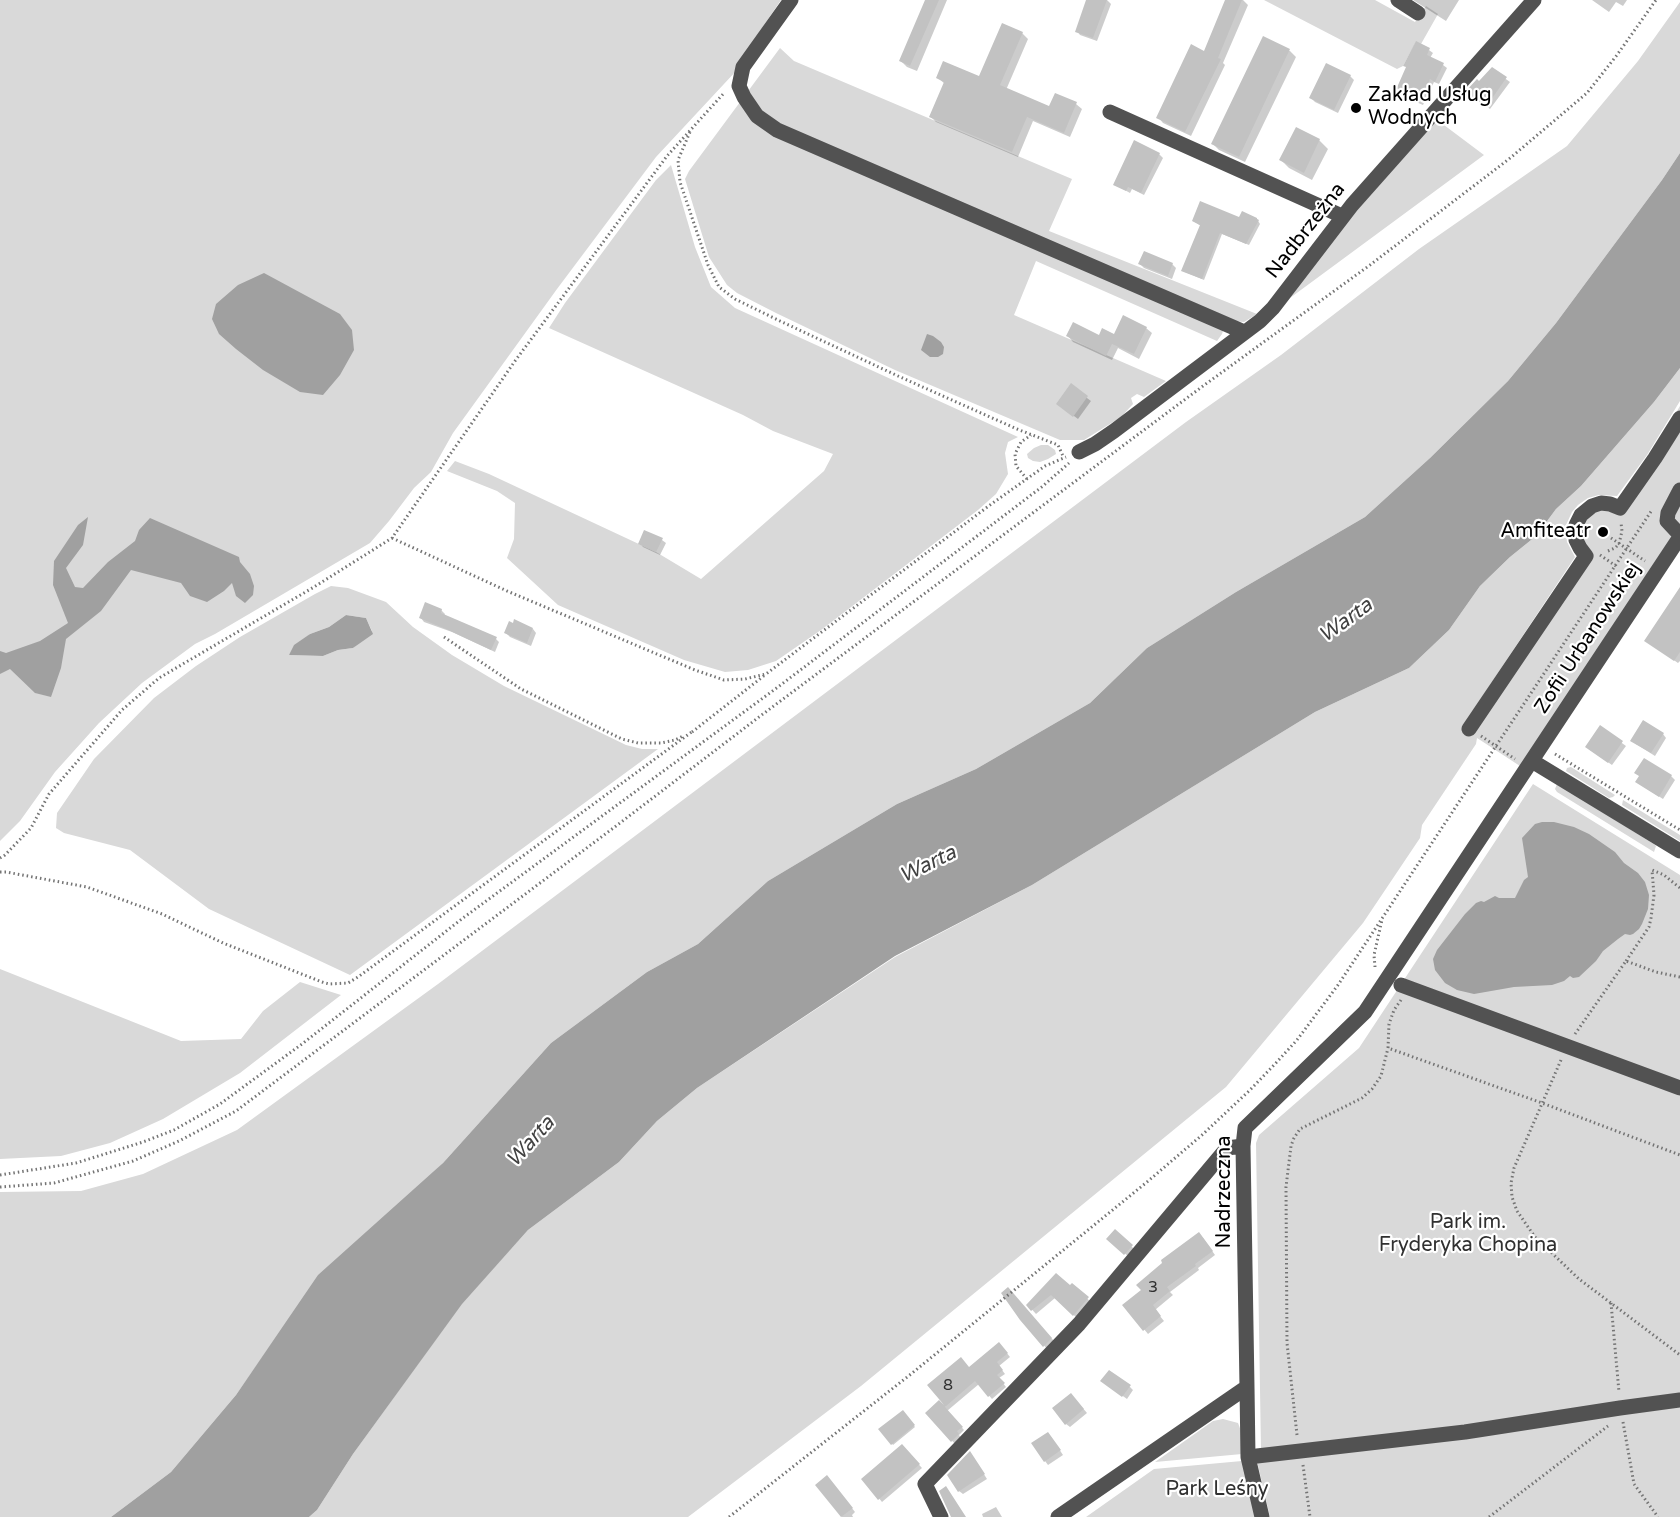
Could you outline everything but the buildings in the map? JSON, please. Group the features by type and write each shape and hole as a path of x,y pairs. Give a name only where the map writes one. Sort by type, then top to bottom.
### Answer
{"street":[{"path":"791,0 743,67 739,86 756,116 777,130 1244,332"},
{"path":"1398,0 1418,13"},
{"name":"Nadbrzeżna","path":"1079,452 1113,431 1260,321 1273,308 1342,216 1534,0"},
{"path":"1110,112 1342,216"},
{"path":"1470,729 1586,556 1576,540 1576,525 1581,515 1592,506 1601,503 1620,508 1680,418"},
{"path":"1680,490 1668,513 1667,521 1680,536"},
{"name":"Zofii Urbanowskiej","path":"1532,761 1680,536"},
{"path":"1532,761 1680,851"},
{"name":"Nadrzeczna","path":"1262,1517 1248,1457 1243,1146 1245,1128 1365,1012 1400,984 1532,761"},
{"path":"1400,984 1680,1089"},
{"path":"941,1517 925,1484 1079,1324 1227,1148 1243,1146"},
{"path":"1058,1517 1247,1387"},
{"path":"1257,1456 1465,1432 1680,1400"}],"path":[{"path":"0,1187 54,1183 133,1161 179,1141 236,1111 763,714 1370,265 1509,159 1587,93 1656,0"},
{"path":"0,858 31,828 50,794 122,710 159,678 314,587 392,538 522,352 667,156 729,87 743,67"},
{"path":"692,128 678,160 680,182 708,265 719,287 735,299 780,321 909,381 1058,446 1063,458"},
{"path":"1027,479 1016,466 1015,454 1021,442 1031,435"},
{"path":"0,872 87,887 162,914 223,943 322,982 348,983 693,731 1027,479 1045,466 1079,452"},
{"path":"0,1175 76,1163 143,1142 174,1130 220,1104 302,1044 463,918 768,694 1043,486 1064,469 1079,452"},
{"path":"729,1517 911,1374 1202,1135 1250,1090 1297,1040 1338,985 1656,504"},
{"path":"1608,551 1619,544 1623,531 1620,520"},
{"path":"392,538 507,591 695,670 724,680 745,679 766,674"},
{"path":"1611,538 1645,561"},
{"path":"444,637 521,689 621,739 661,743 675,740 693,731"},
{"path":"1486,739 1513,758"},
{"path":"1554,753 1680,830"},
{"path":"1680,888 1664,875 1652,870 1654,895 1649,927 1566,1047 1514,1168 1511,1183 1512,1197 1517,1211 1535,1236 1579,1279 1680,1355"},
{"path":"1310,1517 1297,1434 1287,1343 1286,1187 1291,1146 1300,1130 1362,1098 1381,1076 1388,1048 1389,1024 1400,984 1376,968 1374,955 1382,919"},
{"path":"1626,961 1656,972 1680,977"},
{"path":"1388,1048 1680,1155"},
{"path":"1489,1517 1610,1425 1620,1408"}],"green space":[{"path":"0,0 781,0 743,56 737,70 656,157 453,433 431,472 414,488 370,543 195,644 142,683 99,723 55,772 20,821 0,841"},
{"path":"1264,0 1375,0 1415,22 1426,6 1438,14 1421,44 1416,42 1403,66 1397,69"},
{"path":"1680,2 1680,153 1556,323 1508,381 1430,458 1365,517 1236,592 1147,648 1090,703 976,769 897,804 768,881 698,944 647,972 551,1043 443,1163 275,1339 236,1395 171,1472 111,1517 0,1517 0,1192 81,1191 143,1174 237,1130 438,984 1186,422 1281,355 1419,249 1567,146 1638,61"},
{"path":"780,48 794,61 1072,179 1049,231 1257,314 1244,322 1233,321 1224,328 1217,341 1036,261 1014,315 1166,381 1144,397 1137,394 1131,398 1133,404 1121,417 1084,440 1060,440 895,370 737,293 727,285 709,257 685,179"},
{"path":"1436,119 1484,155 1290,298 1344,223"},
{"path":"671,165 695,247 711,287 735,308 1018,437 1008,442 1005,453 1008,474 996,494 978,510 821,630 776,661 748,670 725,672 684,660 558,605 507,558 514,539 515,503 497,491 447,471 455,461 489,474 656,552 701,579 824,471 833,454 773,431 743,415 549,328 656,180"},
{"path":"1680,368 1680,401 1647,455 1617,496 1599,495 1588,498 1572,512 1566,525 1566,533 1567,542 1575,557 1462,727 1579,557 1573,516 1618,501 1680,406 1680,524 1520,766 1477,738 1476,744 1422,825 1420,838 1363,923 1226,1087 861,1386 688,1517 309,1517 317,1510 353,1454 462,1303 528,1230 619,1162 657,1121 697,1088 895,957 1032,885 1315,712 1409,668 1449,630 1480,586 1536,536 1556,509 1581,486 1654,402"},
{"path":"1041,445 1048,445 1055,450 1056,454 1040,462 1028,458 1027,454"},
{"path":"331,586 348,588 386,602 413,627 452,655 504,686 626,745 642,749 658,749 350,975 209,909 130,850 64,833 56,828 57,813 94,759 154,698 196,666 240,637","holes":["346,615 366,618 372,631 353,648 338,650 323,656 289,655 310,634 329,627"]},
{"path":"1571,767 1615,795 1609,798 1566,771"},
{"name":"Park im. Fryderyka Chopina","path":"1533,784 1680,875 1680,1517 1270,1517 1257,1461 1261,1451 1256,1143 1259,1135 1359,1048"},
{"path":"1557,784 1654,844 1656,846 1654,852 1557,792 1555,789"},
{"path":"1623,800 1680,835 1680,841 1622,805"},
{"path":"0,969 181,1041 241,1039 263,1011 300,982 341,995 240,1073 163,1119 110,1143 61,1156 0,1159"},
{"path":"1223,1419 1238,1423 1241,1431 1242,1454 1155,1462 1213,1421"},
{"name":"Park Leśny","path":"1242,1461 1255,1517 1086,1517 1154,1469"}],"water":[{"name":"Warta","path":"1680,153 1680,368 1654,402 1581,486 1556,509 1536,536 1480,586 1449,630 1409,668 1315,712 1032,885 895,956 697,1088 657,1121 619,1162 528,1230 462,1304 353,1454 317,1510 309,1517 111,1517 171,1472 236,1395 318,1275 443,1163 551,1043 647,972 698,944 768,881 897,804 976,769 1090,703 1147,648 1236,592 1365,517 1430,458 1508,381 1556,323"},
{"path":"264,273 340,314 352,330 354,350 340,375 323,395 300,392 263,370 219,334 212,319 216,304 238,285"},
{"path":"927,334 941,342 944,347 943,354 930,357 921,350"},
{"path":"88,517 83,545 66,568 75,587 83,588 108,562 135,541 139,530 150,518 239,557 240,562 250,574 254,586 253,595 245,603 236,596 232,583 207,602 190,596 181,583 131,570 101,611 66,639 61,668 51,697 35,693 10,669 0,674 0,651 6,653 40,641 68,623 53,585 54,561 78,525"},
{"path":"346,615 366,618 373,634 353,648 338,650 323,656 289,655 294,645 310,634 329,627"},
{"path":"1554,822 1574,827 1589,834 1615,852 1624,863 1638,873 1645,882 1649,895 1648,909 1642,924 1633,934 1625,934 1603,951 1579,977 1570,976 1552,985 1514,987 1474,994 1457,990 1445,983 1435,970 1433,959 1437,950 1476,903 1484,902 1495,896 1515,898 1524,880 1528,877 1522,838 1535,824"}],"place":[{"name":"Zakład Usług Wodnych","path":"1356,108"},
{"name":"Amfiteatr","path":"1603,532"}]}
